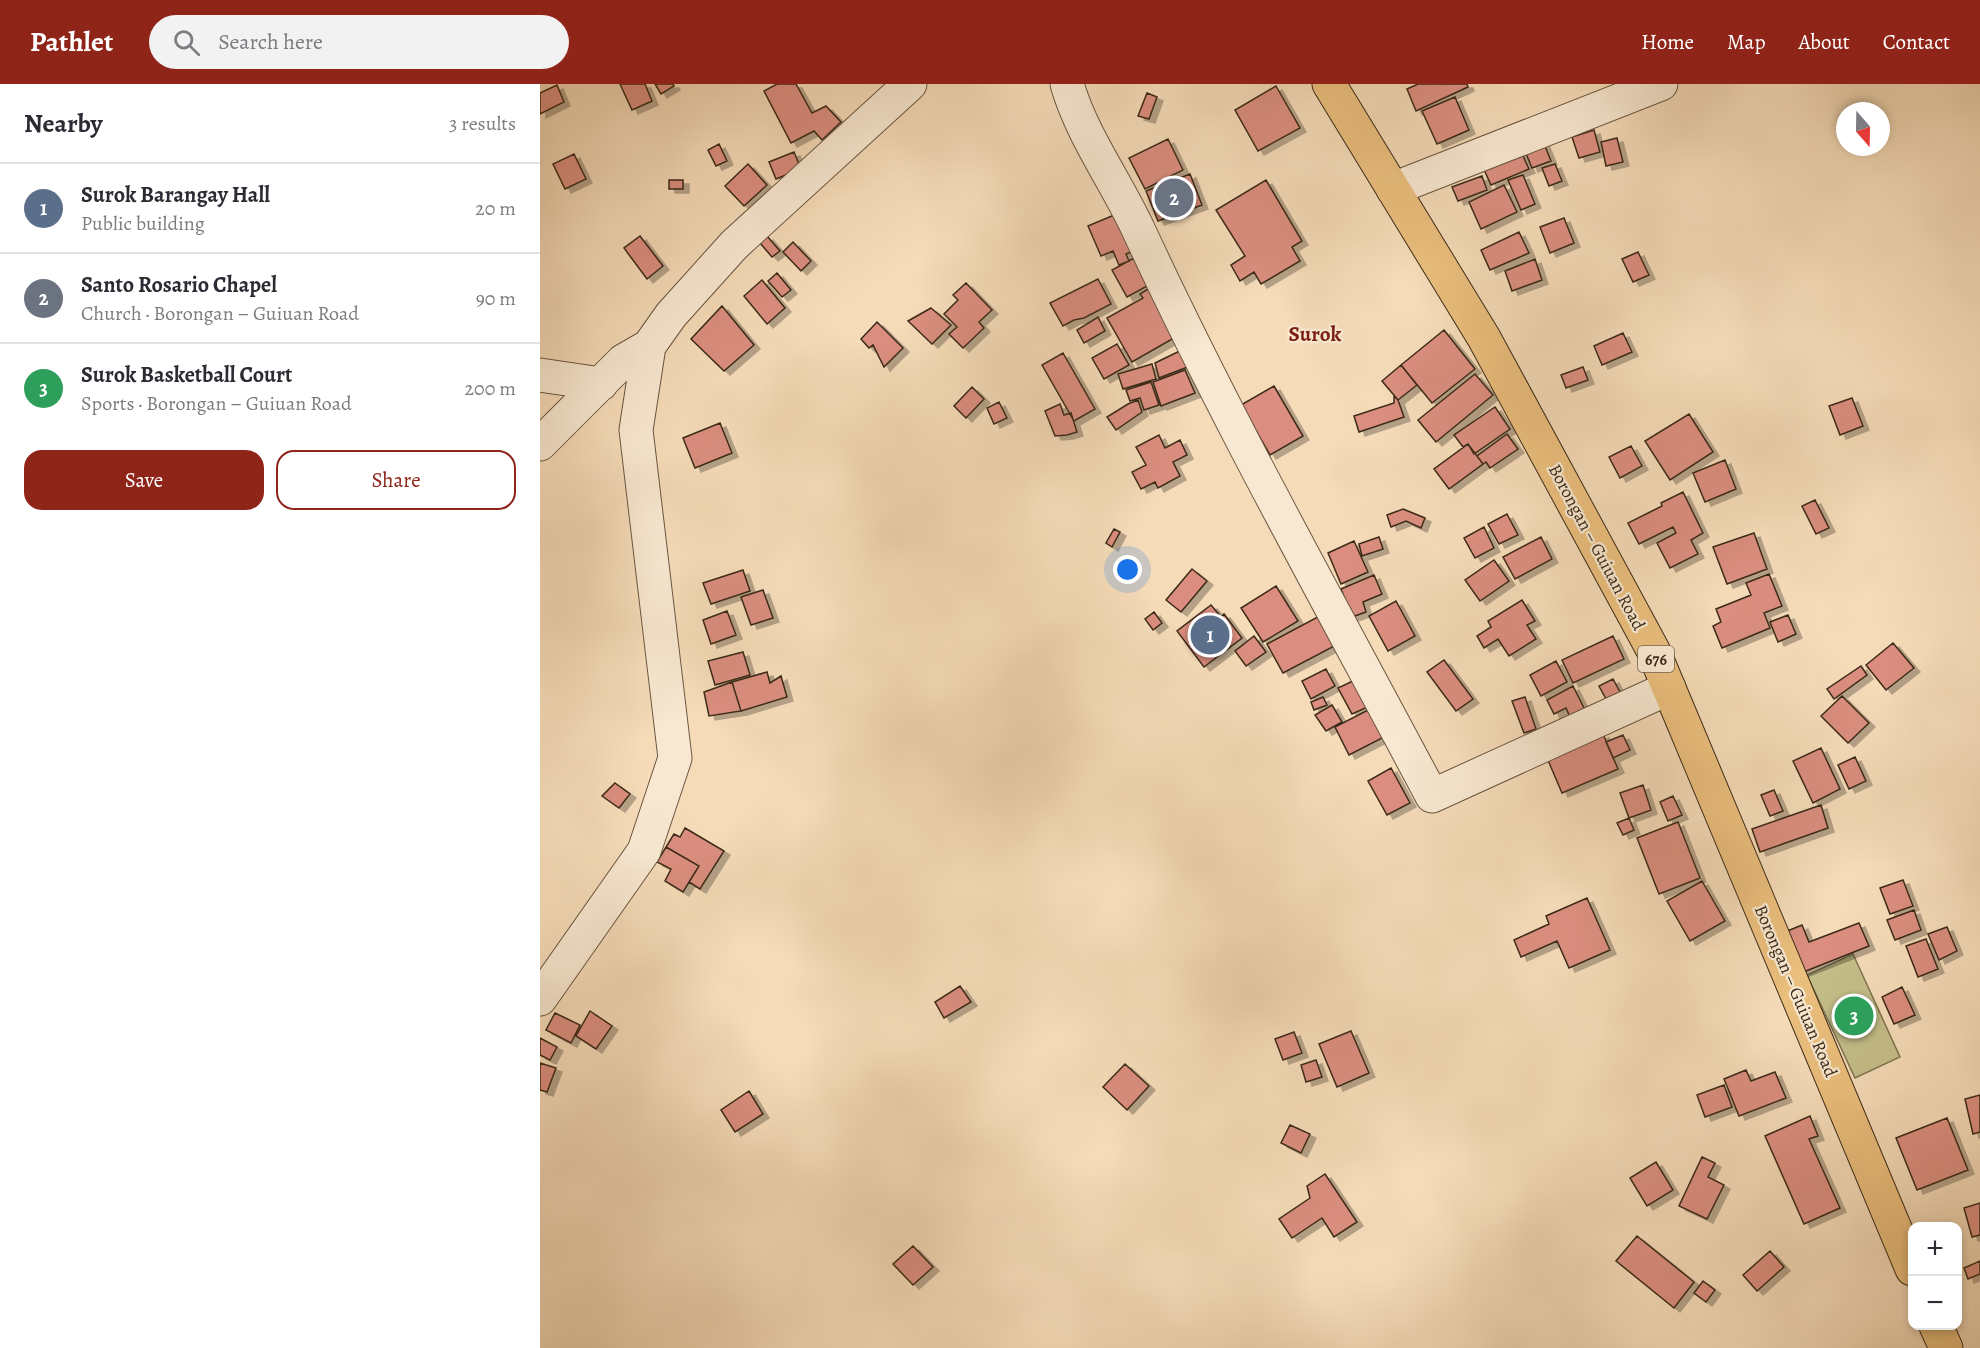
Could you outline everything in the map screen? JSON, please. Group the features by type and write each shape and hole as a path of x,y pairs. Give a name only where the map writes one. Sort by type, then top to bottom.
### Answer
{"main road":[{"name":"Borongan – Guiuan Road","path":"1329,84 1484,338 1653,650 1908,1259"},
{"path":"1938,1330 1946,1348"}],"street":[{"path":"540,444 623,361 649,346 671,315 734,245 910,84"},
{"path":"1067,84 1074,110 1128,207 1201,361 1432,796 1669,688"},
{"path":"1393,189 1661,84"},
{"path":"540,999 645,851 675,758 636,430 649,346"},
{"path":"540,375 600,384"}],"shaded area":[{"path":"1853,954 1900,1057 1855,1078 1807,975"}],"building":[{"path":"620,84 645,84 652,101 632,110"},
{"path":"655,84 673,84 674,86 661,94"},
{"path":"777,84 796,84 812,113 826,106 841,122 822,140 814,131 791,143 764,91"},
{"path":"1418,84 1467,84 1468,87 1416,111 1407,89"},
{"path":"557,85 564,102 540,114 540,93"},
{"path":"1276,86 1300,128 1258,151 1235,110"},
{"path":"1147,93 1157,97 1149,119 1138,116"},
{"path":"1455,97 1469,130 1437,144 1422,111"},
{"path":"1594,130 1600,152 1579,158 1572,137"},
{"path":"1541,136 1551,161 1532,168 1522,144"},
{"path":"1617,138 1623,162 1606,166 1601,142"},
{"path":"1168,139 1183,170 1145,189 1129,158"},
{"path":"719,144 727,161 716,166 708,150"},
{"path":"1518,145 1529,169 1491,185 1480,161"},
{"path":"794,152 801,169 776,179 769,162"},
{"path":"574,154 586,179 565,189 553,164"},
{"path":"748,164 767,185 744,206 725,186"},
{"path":"1555,164 1562,181 1549,186 1542,168"},
{"path":"1190,174 1202,205 1158,221 1146,191"},
{"path":"1523,175 1535,204 1521,210 1508,180"},
{"path":"1482,176 1487,190 1458,201 1452,187"},
{"path":"669,180 683,180 683,189 669,189"},
{"path":"1266,180 1302,241 1292,247 1300,261 1261,284 1254,272 1240,281 1231,265 1245,256 1216,210"},
{"path":"1504,185 1517,212 1481,229 1469,202"},
{"path":"1126,210 1141,248 1126,254 1129,261 1119,265 1113,251 1101,256 1088,226"},
{"path":"1564,218 1574,243 1550,253 1540,227"},
{"path":"1519,232 1529,253 1490,270 1481,250"},
{"path":"640,236 663,266 647,279 624,248"},
{"path":"767,236 780,251 772,257 760,243"},
{"path":"793,242 811,261 801,271 783,252"},
{"path":"1638,252 1649,275 1633,282 1622,259"},
{"path":"1134,258 1149,285 1127,297 1112,270"},
{"path":"1535,259 1542,280 1512,291 1505,271"},
{"path":"777,273 791,290 782,297 768,281"},
{"path":"1098,279 1111,304 1063,326 1050,303"},
{"path":"762,280 785,308 767,324 744,296"},
{"path":"966,283 992,310 979,322 984,328 963,348 949,334 957,327 944,314 958,300 953,295"},
{"path":"1153,286 1181,334 1132,362 1107,318 1143,298 1140,294"},
{"path":"722,306 754,345 724,371 691,339"},
{"path":"931,308 951,325 932,344 908,321"},
{"path":"1098,317 1105,331 1084,343 1077,330"},
{"path":"877,322 903,348 884,367 873,345 869,348 861,339"},
{"path":"1444,330 1475,369 1432,403 1401,365"},
{"path":"1623,333 1632,352 1602,365 1594,346"},
{"path":"1117,344 1129,365 1104,379 1092,358"},
{"path":"1190,346 1198,363 1159,378 1155,363"},
{"path":"1063,353 1095,409 1074,421 1042,365"},
{"path":"1152,364 1156,379 1123,389 1118,374"},
{"path":"1401,365 1417,385 1398,400 1382,381"},
{"path":"1583,367 1588,380 1566,388 1561,375"},
{"path":"1185,370 1195,393 1161,406 1153,382"},
{"path":"1475,374 1493,395 1436,442 1418,420"},
{"path":"1151,382 1159,405 1144,410 1140,398 1130,401 1126,390"},
{"path":"1274,386 1303,436 1270,455 1241,405"},
{"path":"972,387 984,399 966,418 954,406"},
{"path":"1394,396 1398,400 1404,417 1359,432 1354,416 1394,403"},
{"path":"1852,398 1863,426 1840,435 1829,406"},
{"path":"1138,400 1142,412 1116,430 1107,417"},
{"path":"999,402 1007,418 994,424 987,408"},
{"path":"1060,404 1064,415 1071,413 1077,432 1055,436 1045,411"},
{"path":"1495,407 1510,429 1474,454 1468,444 1463,447 1454,435"},
{"path":"1689,414 1713,452 1670,480 1645,441"},
{"path":"720,423 732,453 695,468 683,438"},
{"path":"1507,434 1518,449 1490,468 1486,462 1483,464 1477,456"},
{"path":"1159,435 1165,448 1180,440 1187,455 1173,462 1180,476 1158,488 1155,482 1141,489 1132,472 1146,465 1136,447"},
{"path":"1468,444 1483,464 1449,489 1434,469"},
{"path":"1631,446 1642,466 1620,478 1609,457"},
{"path":"1725,460 1736,489 1705,502 1693,473"},
{"path":"1683,492 1703,533 1691,540 1698,554 1670,568 1657,543 1676,533 1673,527 1639,544 1628,523 1662,506 1661,503"},
{"path":"1815,500 1829,528 1816,534 1802,506"},
{"path":"1403,509 1425,518 1421,528 1406,521 1391,527 1387,515"},
{"path":"1507,514 1518,535 1499,544 1488,524"},
{"path":"1484,527 1494,548 1475,558 1464,538"},
{"path":"1114,529 1120,532 1112,547 1106,543"},
{"path":"1754,533 1767,569 1727,584 1713,547"},
{"path":"1379,537 1383,549 1362,556 1359,544"},
{"path":"1541,537 1552,559 1515,579 1503,557"},
{"path":"1354,541 1368,572 1341,584 1328,553"},
{"path":"1494,560 1509,581 1480,601 1465,580"},
{"path":"1192,569 1207,581 1181,612 1166,600"},
{"path":"743,570 750,591 711,604 703,583"},
{"path":"1769,574 1782,606 1764,613 1770,628 1722,648 1713,626 1721,622 1716,609 1751,595 1746,583"},
{"path":"1374,575 1382,594 1363,602 1366,612 1352,617 1341,589"},
{"path":"1276,586 1298,621 1263,642 1241,608"},
{"path":"763,590 773,618 751,625 741,597"},
{"path":"1522,600 1535,621 1527,625 1536,639 1509,656 1498,639 1484,648 1477,636 1491,627 1488,621"},
{"path":"1396,601 1415,636 1388,651 1369,616"},
{"path":"1211,605 1221,617 1224,614 1242,638 1204,667 1177,631"},
{"path":"727,611 736,635 711,644 703,620"},
{"path":"1154,612 1162,623 1153,630 1145,619"},
{"path":"1327,612 1342,642 1283,673 1267,644"},
{"path":"1788,615 1796,634 1778,642 1770,622"},
{"path":"1254,636 1266,652 1246,666 1235,651"},
{"path":"1613,636 1624,659 1573,683 1562,660"},
{"path":"1893,643 1914,668 1886,690 1866,665"},
{"path":"743,652 750,675 715,685 708,661"},
{"path":"1444,660 1473,699 1456,711 1427,672"},
{"path":"1556,661 1567,682 1541,696 1530,675"},
{"path":"1861,666 1867,675 1834,699 1827,689"},
{"path":"1326,669 1335,686 1311,699 1302,681"},
{"path":"767,672 770,683 781,676 787,697 741,711 732,682"},
{"path":"1357,679 1370,706 1352,714 1338,688"},
{"path":"1613,679 1620,692 1606,699 1599,686"},
{"path":"732,682 741,711 709,716 704,692"},
{"path":"1573,686 1585,710 1570,717 1566,708 1554,714 1547,700"},
{"path":"1842,696 1869,723 1848,743 1821,716"},
{"path":"1323,697 1327,705 1314,710 1311,702"},
{"path":"1525,697 1536,729 1524,733 1512,701"},
{"path":"1332,705 1342,722 1326,731 1315,715"},
{"path":"1370,709 1384,737 1349,755 1335,727"},
{"path":"1603,734 1618,769 1562,793 1547,758"},
{"path":"1623,735 1630,750 1613,758 1606,742"},
{"path":"1821,748 1840,789 1813,803 1793,761"},
{"path":"1855,757 1866,781 1849,789 1838,765"},
{"path":"1391,768 1410,803 1387,815 1368,781"},
{"path":"615,783 630,794 619,808 602,796"},
{"path":"1643,785 1651,810 1629,818 1620,793"},
{"path":"1774,790 1783,811 1770,816 1761,795"},
{"path":"1673,796 1682,815 1668,821 1660,802"},
{"path":"1821,805 1828,828 1760,852 1752,829"},
{"path":"1629,818 1634,830 1623,835 1617,823"},
{"path":"1678,822 1700,878 1659,894 1637,838"},
{"path":"685,828 724,851 700,889 689,882 699,866 666,847 674,834 680,837"},
{"path":"666,847 699,866 683,892 665,881 671,869 657,862"},
{"path":"1903,880 1913,906 1890,914 1880,888"},
{"path":"1702,881 1725,921 1690,941 1667,901"},
{"path":"1587,898 1610,950 1569,968 1557,941 1521,957 1514,940 1549,924 1546,916"},
{"path":"1914,910 1921,930 1895,940 1887,920"},
{"path":"1859,923 1869,946 1801,973 1785,932 1802,925 1809,942"},
{"path":"1947,927 1957,951 1939,960 1928,934"},
{"path":"1926,939 1938,969 1918,977 1906,946"},
{"path":"960,986 971,1002 944,1018 935,1002"},
{"path":"1902,987 1915,1015 1894,1024 1882,997"},
{"path":"590,1011 612,1026 596,1049 576,1036"},
{"path":"555,1013 580,1025 571,1043 546,1030"},
{"path":"1351,1031 1369,1073 1337,1087 1319,1044"},
{"path":"1294,1032 1302,1053 1283,1060 1275,1039"},
{"path":"540,1038 557,1047 550,1060 540,1055"},
{"path":"1316,1060 1322,1077 1306,1082 1301,1065"},
{"path":"540,1063 556,1068 547,1092 540,1090"},
{"path":"1125,1064 1149,1086 1127,1110 1103,1087"},
{"path":"1746,1070 1751,1081 1775,1072 1786,1098 1739,1116 1724,1079"},
{"path":"1724,1085 1732,1107 1705,1117 1697,1095"},
{"path":"749,1091 763,1114 735,1132 721,1110"},
{"path":"1980,1095 1980,1132 1973,1134 1965,1099"},
{"path":"1810,1116 1818,1136 1809,1139 1840,1208 1804,1224 1765,1136"},
{"path":"1947,1118 1968,1170 1917,1190 1896,1138"},
{"path":"1290,1125 1310,1134 1301,1153 1281,1143"},
{"path":"1702,1157 1715,1163 1708,1177 1724,1185 1707,1219 1679,1206"},
{"path":"1656,1162 1673,1190 1647,1206 1630,1178"},
{"path":"1325,1174 1357,1222 1334,1237 1322,1218 1292,1238 1279,1219 1310,1198 1307,1186"},
{"path":"1980,1203 1980,1235 1972,1237 1964,1208"},
{"path":"1637,1236 1694,1282 1674,1308 1616,1261"},
{"path":"913,1246 933,1267 913,1285 893,1264"},
{"path":"1770,1251 1784,1267 1757,1291 1743,1275"},
{"path":"1980,1261 1980,1274 1968,1279 1964,1268"},
{"path":"1703,1281 1715,1290 1706,1302 1694,1293"}],"place":[{"name":"Santo Rosario Chapel","path":"1174,198"},
{"name":"Surok Barangay Hall","path":"1210,635"},
{"name":"Surok Basketball Court","path":"1854,1016"}],"district":[{"name":"Surok","path":"1315,334"}]}
